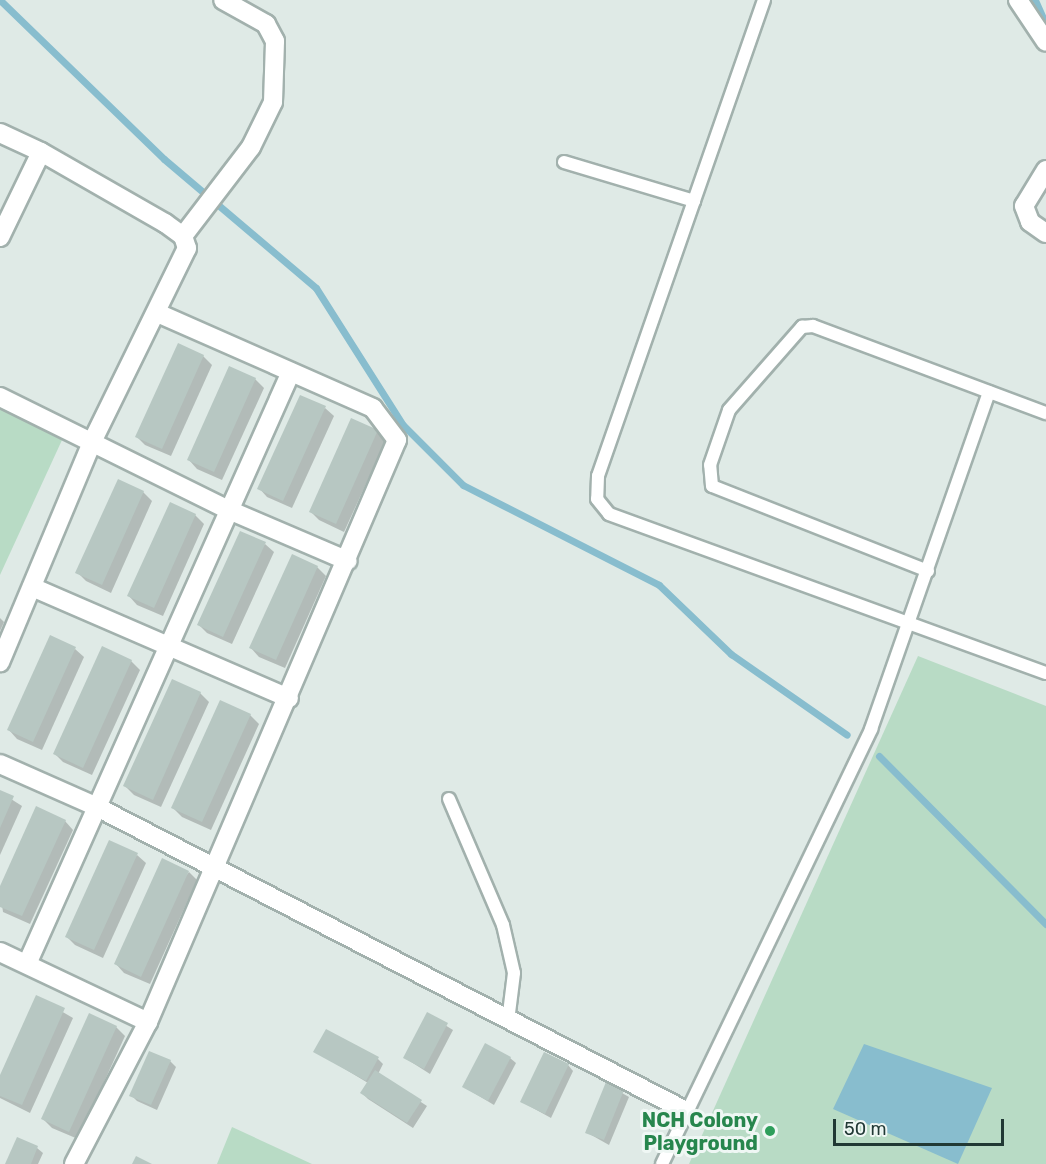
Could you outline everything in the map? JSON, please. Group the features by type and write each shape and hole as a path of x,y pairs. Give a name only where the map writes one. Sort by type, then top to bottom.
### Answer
{"street":[{"path":"0,662 93,440 158,313 187,249 188,229 238,166 273,102 275,41 266,24 223,0"},
{"path":"1018,0 1046,42"},
{"path":"0,133 188,229"},
{"path":"0,237 41,152"},
{"path":"1046,171 1024,206 1030,222 1046,233"},
{"path":"75,1164 148,1022 348,561 397,440 373,408 158,313"},
{"path":"27,964 291,372"},
{"path":"0,397 93,440 230,510 348,561"},
{"path":"32,587 289,698"},
{"path":"0,764 97,807 213,871 686,1111"},
{"path":"0,952 148,1022"}],"lane":[{"path":"764,0 598,476 597,499 609,514 1046,673"},
{"path":"564,162 694,201"},
{"path":"928,571 712,486 710,465 729,410 802,327 813,326 1046,413"},
{"path":"662,1164 871,729 911,624 989,392"},
{"path":"449,799 503,925 514,973 508,1021"}],"green space":[{"path":"0,408 62,440 0,575"},
{"path":"918,656 1046,706 1046,1164 689,1164"},
{"path":"232,1127 312,1164 217,1164"}],"water":[{"path":"864,1044 992,1088 958,1164 833,1109"}],"building":[{"path":"178,343 204,355 162,449 135,437"},
{"path":"229,366 256,378 214,472 187,460"},
{"path":"300,395 326,406 283,501 257,489"},
{"path":"351,418 378,430 336,524 309,512"},
{"path":"118,479 144,491 102,585 75,573"},
{"path":"170,502 196,514 154,608 127,596"},
{"path":"240,531 266,542 223,637 197,625"},
{"path":"292,554 318,566 276,660 249,648"},
{"path":"50,635 76,647 33,742 7,730"},
{"path":"102,646 132,660 83,768 53,754"},
{"path":"172,679 201,692 153,800 123,786"},
{"path":"220,700 251,714 202,822 171,808"},
{"path":"0,790 14,796 0,828"},
{"path":"36,806 66,820 22,916 0,907 0,886"},
{"path":"109,840 138,853 94,950 65,937"},
{"path":"162,858 189,871 141,977 114,964"},
{"path":"36,995 65,1008 22,1105 0,1096 0,1075"},
{"path":"427,1012 448,1023 424,1069 403,1058"},
{"path":"89,1013 117,1026 69,1132 41,1119"},
{"path":"326,1029 379,1057 366,1081 313,1052"},
{"path":"485,1043 511,1057 488,1101 462,1087"},
{"path":"149,1051 171,1060 151,1105 129,1096"},
{"path":"544,1052 569,1064 545,1114 520,1102"},
{"path":"375,1070 422,1100 407,1123 360,1093"},
{"path":"606,1082 624,1090 604,1140 585,1133"},
{"path":"17,1137 38,1146 31,1164 5,1164"},
{"path":"136,1156 152,1164 132,1164"}],"waterway":[{"path":"0,0 164,159 316,288 403,425 463,485 659,585 731,654 847,735"},
{"path":"1035,0 1046,25"},
{"path":"879,756 1046,924"}],"place":[{"name":"NCH Colony Playground","path":"770,1131"}]}
